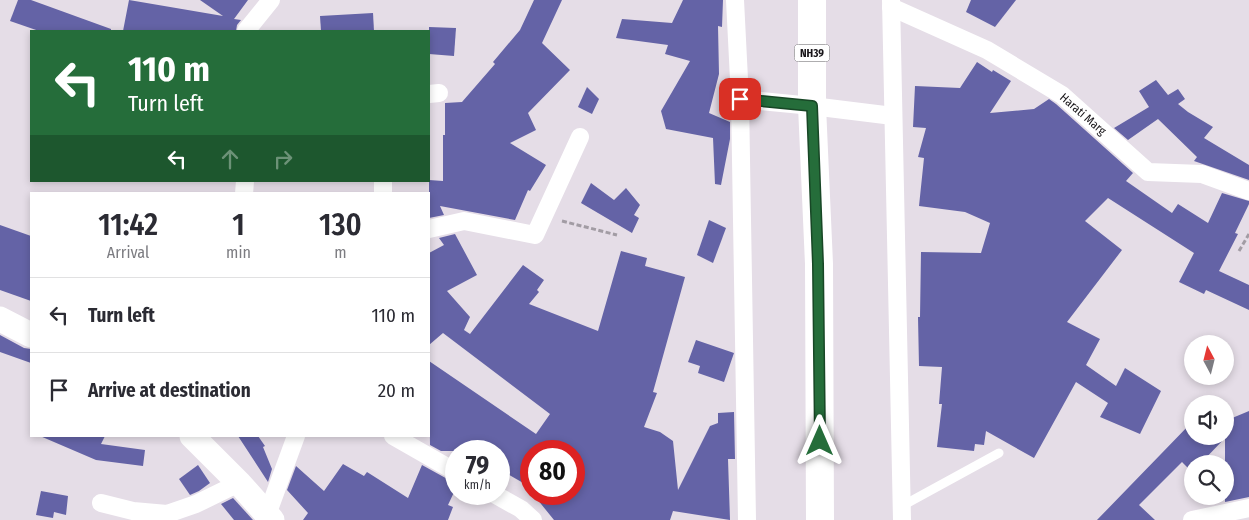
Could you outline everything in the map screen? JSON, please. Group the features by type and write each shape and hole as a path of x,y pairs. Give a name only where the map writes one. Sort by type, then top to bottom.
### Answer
{"highway":[{"name":"NH39","path":"812,0 812,106 818,264 820,520"}],"main road":[{"path":"0,319 30,334"},
{"path":"193,437 239,483 270,518"}],"street":[{"path":"247,30 271,0"},
{"path":"735,0 740,99 747,520"},
{"path":"891,3 902,513"},
{"name":"Harati Marg","path":"891,3 987,50 1062,95 1148,172 1202,174 1249,191"},
{"path":"740,99 893,116"},
{"path":"430,229 464,221 535,234 580,137"},
{"path":"270,518 296,437"},
{"path":"395,437 445,466"},
{"path":"101,503 133,511 167,514 196,504 239,483"},
{"path":"510,503 521,509 533,520"},
{"path":"1192,520 1249,508"}],"lane":[{"path":"902,513 999,453"}],"path":[{"path":"535,234 561,221 617,235"},
{"path":"1239,251 1249,234"}],"building":[{"path":"18,0 31,0 111,30 36,30 10,21"},
{"path":"129,0 223,16 200,0 248,0 234,19 241,20 236,30 123,30"},
{"path":"534,0 562,0 542,43 570,70 528,113 536,130 510,143 546,165 530,191 528,190 515,220 440,206 444,215 430,218 429,182 430,180 443,181 445,103 462,102 495,64 493,62 520,30"},
{"path":"683,0 723,0 722,27 718,26 719,74 709,113 730,122 730,139 721,185 715,184 713,138 666,129 661,111 690,61 665,54 668,45 616,38 622,19 672,23"},
{"path":"971,0 1016,0 995,27 966,12"},
{"path":"373,13 374,30 321,30 320,16"},
{"path":"429,27 456,28 454,56 430,54"},
{"path":"977,62 1011,81 990,113 1034,109 1049,99 1133,173 1126,181 1172,213 1178,204 1208,223 1222,193 1249,201 1235,233 1238,234 1219,271 1249,285 1249,310 1206,290 1204,294 1179,282 1194,253 1108,198 1085,221 1122,250 1067,322 1100,339 1086,365 1116,386 1125,368 1161,391 1140,434 1100,417 1108,403 1076,382 1034,458 986,431 984,445 975,444 974,451 937,447 942,404 939,404 942,367 919,366 918,317 920,317 921,252 981,253 990,223 965,212 919,206 924,158 918,157 926,128 913,127 915,86 960,88"},
{"path":"1156,80 1168,95 1178,89 1185,99 1178,104 1213,127 1204,138 1249,165 1249,180 1194,161 1197,157 1158,119 1128,140 1114,128 1149,107 1139,91"},
{"path":"587,87 599,99 592,114 578,107"},
{"path":"591,183 614,200 626,188 640,205 634,215 639,218 632,233 581,203"},
{"path":"709,220 726,228 713,263 697,255"},
{"path":"0,225 30,236 30,301 0,290"},
{"path":"455,234 477,275 447,291 470,317 464,330 470,334 523,265 544,280 537,290 539,292 529,304 598,331 621,251 647,258 645,266 685,277 653,392 657,393 644,427 660,432 673,441 678,490 710,426 718,423 718,413 734,412 735,459 728,459 730,520 673,511 670,520 554,520 542,505 585,505 585,440 520,440 520,481 510,475 510,440 445,440 445,451 430,445 430,362 536,434 550,414 443,333 430,344 430,252 444,245 439,238"},
{"path":"0,335 24,348 30,349 30,363 0,352"},
{"path":"696,340 734,353 724,382 698,373 700,366 688,362"},
{"path":"1249,411 1249,497 1234,500 1234,455 1225,455 1225,445 1234,445 1234,417"},
{"path":"1184,430 1184,445 1218,445 1209,455 1184,455 1184,464 1182,462 1139,505 1155,520 1097,520"},
{"path":"42,437 104,437 101,444 145,450 143,466 96,460"},
{"path":"239,437 259,437 265,446 263,447 272,469 268,482"},
{"path":"343,464 364,476 367,472 408,498 422,465 445,478 445,505 453,507 448,520 303,520 308,513 287,490 296,466 324,491"},
{"path":"198,465 210,483 190,495 179,479"},
{"path":"41,491 68,496 66,515 54,512 53,518 36,515"},
{"path":"233,498 253,520 234,520 221,504"}],"route":[{"path":"740,99 812,106 818,264 820,441"}]}
